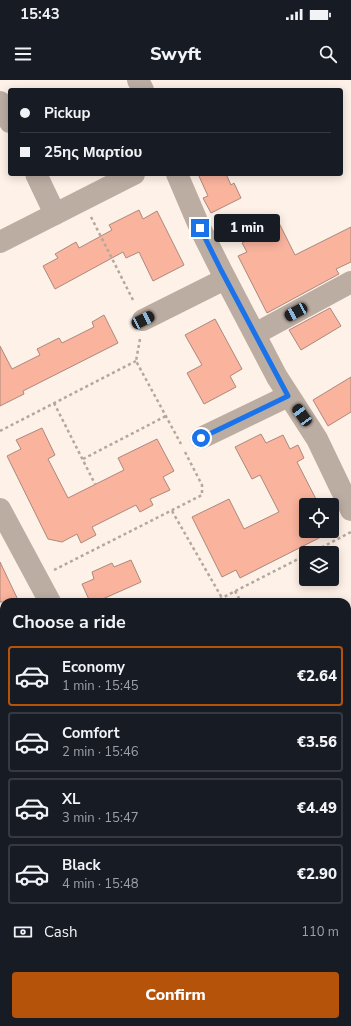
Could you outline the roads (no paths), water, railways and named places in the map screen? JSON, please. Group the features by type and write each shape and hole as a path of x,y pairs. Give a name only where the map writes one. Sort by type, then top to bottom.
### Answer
{"street":[{"path":"0,102 8,118"},
{"path":"37,176 55,214"},
{"path":"0,242 130,176"},
{"path":"178,176 200,228 226,279 288,396 317,440 351,510"},
{"path":"143,320 226,279"},
{"path":"255,334 351,282"},
{"path":"201,438 288,396"},
{"path":"0,509 48,598"}]}
